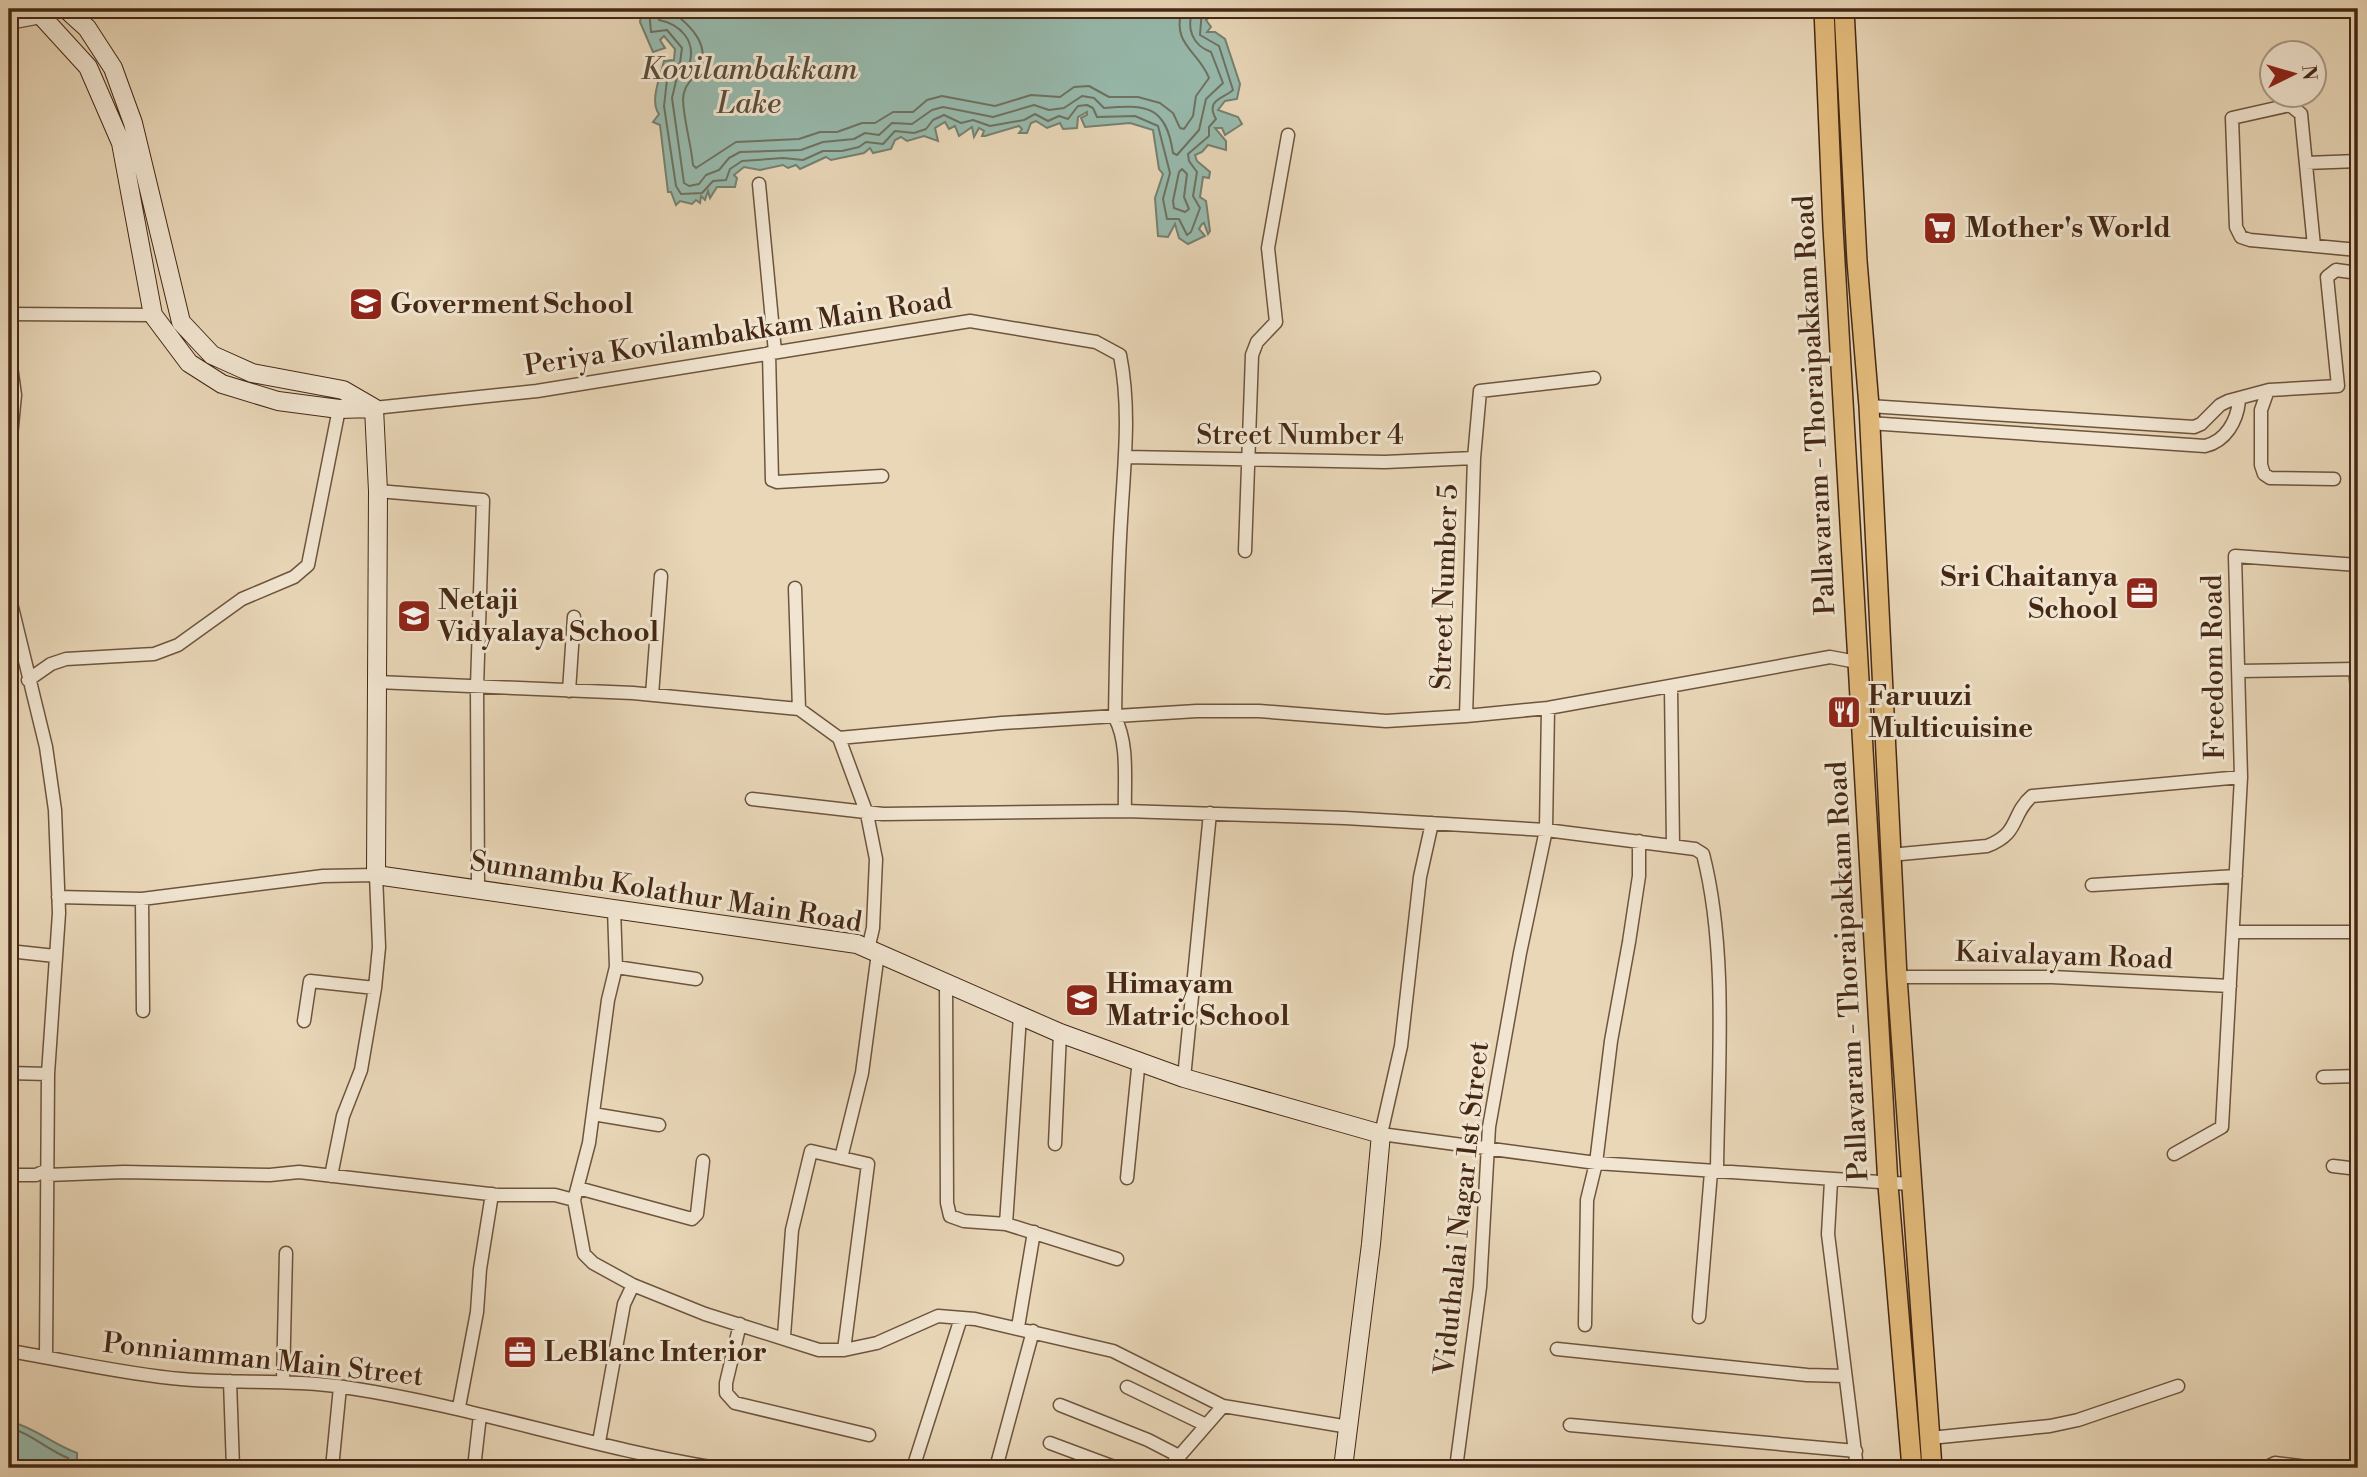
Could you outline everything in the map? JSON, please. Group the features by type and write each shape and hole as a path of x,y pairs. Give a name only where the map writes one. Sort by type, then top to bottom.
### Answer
{"main road":[{"name":"Pallavaram - Thoraipakkam Road","path":"1824,9 1833,227 1888,1185 1912,1468"},
{"name":"Pallavaram - Thoraipakkam Road","path":"1844,9 1857,261 1869,414 1897,977 1932,1468"},
{"path":"1859,691 1881,691"}],"street":[{"path":"66,9 87,28 113,68 134,123 181,321 212,355 222,360 252,373 343,390 374,408"},
{"path":"9,23 42,11 88,67 121,143 153,314 189,363 222,384 278,401 339,409 374,408"},
{"path":"2314,246 2301,114 2290,105 2232,118 2236,227 2241,237 2314,246 2358,250"},
{"path":"1245,551 1246,461 1252,355 1257,342 1276,323 1268,248 1288,135"},
{"path":"2306,163 2358,160"},
{"path":"759,184 772,353 772,480 776,482 882,476"},
{"path":"1869,414 2187,428 2201,424 2220,405 2267,393 2338,386 2327,277 2336,270 2358,273"},
{"path":"9,314 153,314"},
{"name":"Periya Kovilambakkam Main Road","path":"374,408 537,391 970,321 1096,342 1120,355 1126,384 1126,457 1116,612 1115,718 1120,727 1123,750 1125,811"},
{"path":"9,352 15,395 9,457"},
{"name":"Street Number 5","path":"1466,716 1474,458 1480,391 1594,378"},
{"path":"2267,393 2261,410 2264,474 2270,478 2334,479"},
{"path":"1869,414 2205,446 2222,438 2238,413 2239,401"},
{"path":"331,1176 343,1116 361,1070 376,988 379,947 376,875 378,491 374,408"},
{"path":"28,680 51,664 66,659 154,654 178,645 242,598 294,577 308,565 339,409"},
{"name":"Street Number 4","path":"1126,457 1385,462 1474,458"},
{"path":"378,491 483,500 477,687 478,890"},
{"name":"Freedom Road","path":"2174,1154 2222,1127 2241,777 2235,556 2358,565"},
{"path":"652,695 661,576"},
{"path":"795,588 799,709"},
{"path":"9,595 46,747 55,810 59,913 48,1074 46,1357"},
{"path":"569,691 574,617"},
{"path":"839,738 1002,723 1210,711 1259,711 1386,721 1466,716 1548,708 1830,657 1857,662"},
{"path":"2239,671 2356,669 2358,698"},
{"path":"377,682 652,695 799,709 839,738 867,814 876,859 873,951 862,1073 841,1158"},
{"path":"1671,687 1673,845"},
{"name":"Viduthalai Nagar 1st Street","path":"1455,1468 1480,1287 1488,1146 1520,953 1546,830 1548,708"},
{"path":"1890,855 1987,846 2000,841 2011,833 2025,802 2032,796 2241,777"},
{"path":"752,799 867,814 1125,811 1432,823 1546,830 1695,849 1703,854 1713,893 1719,1041 1714,1171 1699,1317"},
{"path":"1184,1077 1210,813"},
{"path":"1343,1468 1381,1134 1401,1046 1420,877 1432,823"},
{"path":"1585,1325 1587,1200 1596,1163 1611,1041 1637,889 1639,841"},
{"path":"58,897 142,899 323,876 376,875"},
{"name":"Sunnambu Kolathur Main Road","path":"376,875 857,944 1060,1033 1184,1077 1381,1134"},
{"path":"2092,885 2235,876"},
{"path":"142,899 143,1011"},
{"path":"614,909 616,967 608,999 593,1114 576,1194 584,1254 593,1263 633,1284 705,1314 784,1336 819,1350 844,1350 877,1343 938,1316 961,1318 1033,1331 1113,1350 1223,1406 1349,1427"},
{"path":"2234,932 2358,932"},
{"path":"9,951 55,956"},
{"path":"616,967 696,979"},
{"name":"Kaivalayam Road","path":"1897,977 2052,978 2230,986"},
{"path":"304,1021 310,981 376,988"},
{"path":"946,983 947,1203 950,1216 964,1222 1006,1224 1117,1259"},
{"path":"1006,1224 1020,1016"},
{"path":"1055,1144 1060,1033"},
{"path":"1127,1178 1139,1059"},
{"path":"9,1073 48,1074"},
{"path":"2323,1077 2358,1076"},
{"path":"593,1114 659,1125"},
{"path":"1381,1134 1488,1146 1596,1163 1888,1185 1910,1184"},
{"path":"784,1336 792,1230 811,1151 868,1164 865,1207 844,1350"},
{"path":"9,1175 36,1175 47,1172 200,1171 270,1175 299,1172 492,1194 576,1194 692,1219 697,1214 703,1161"},
{"path":"2333,1166 2358,1168"},
{"path":"1831,1181 1828,1234 1857,1468"},
{"path":"459,1407 477,1312 480,1269 492,1194"},
{"path":"1018,1328 1034,1233"},
{"path":"283,1382 286,1253"},
{"path":"599,1442 624,1304 633,1284"},
{"path":"913,1468 961,1318"},
{"path":"740,1324 726,1383 726,1393 735,1403 869,1435"},
{"path":"996,1468 1033,1331"},
{"path":"1557,1349 1807,1376 1846,1376"},
{"name":"Ponniamman Main Street","path":"9,1351 181,1380 283,1382 340,1387 459,1407 480,1415 712,1468"},
{"path":"230,1381 233,1468"},
{"path":"1930,1438 2060,1424 2178,1385"},
{"path":"332,1468 340,1387"},
{"path":"1126,1387 1206,1425"},
{"path":"1060,1405 1149,1440 1179,1456"},
{"path":"1169,1468 1223,1406"},
{"path":"474,1468 480,1415"},
{"path":"1570,1425 1856,1451"},
{"path":"1050,1443 1118,1468"},
{"path":"2265,1468 2275,1464 2316,1468"}],"water":[{"name":"Kovilambakkam Lake","path":"642,9 1208,9 1211,16 1206,20 1211,27 1207,32 1215,32 1225,39 1240,84 1237,99 1225,101 1218,110 1238,117 1242,124 1225,135 1222,128 1215,128 1226,141 1226,150 1208,145 1195,155 1197,161 1210,172 1209,178 1203,177 1200,197 1206,201 1210,231 1208,234 1204,223 1202,224 1199,229 1205,236 1188,244 1179,238 1175,224 1168,237 1158,236 1155,198 1163,174 1159,169 1153,130 1130,123 1085,127 1081,118 1087,115 1087,112 1078,117 1077,128 1063,129 1060,123 1047,128 1036,121 1031,123 1027,133 1019,133 1022,129 1019,126 982,136 984,131 979,128 974,137 972,127 959,136 955,126 949,129 945,122 935,128 938,141 924,136 907,141 901,137 895,140 891,149 873,153 870,148 864,153 831,160 826,157 800,169 796,165 760,170 744,167 734,175 737,178 735,187 717,187 710,198 708,191 705,200 701,196 700,203 696,200 692,204 680,201 676,205 671,192 668,192 660,125 653,122 659,114 655,102 658,80 664,61 674,60 675,49 664,36 660,40 665,48 653,52 640,22"},
{"path":"9,1421 27,1427 77,1453 77,1468 9,1468"}],"place":[{"name":"Mother's World","path":"1940,228"},
{"name":"Goverment School","path":"366,304"},
{"name":"Sri Chaitanya School","path":"2142,593"},
{"name":"Netaji Vidyalaya School","path":"414,616"},
{"name":"Faruuzi Multicuisine","path":"1844,712"},
{"name":"Himayam Matric School","path":"1082,1000"},
{"name":"LeBlanc Interior","path":"520,1352"}]}
